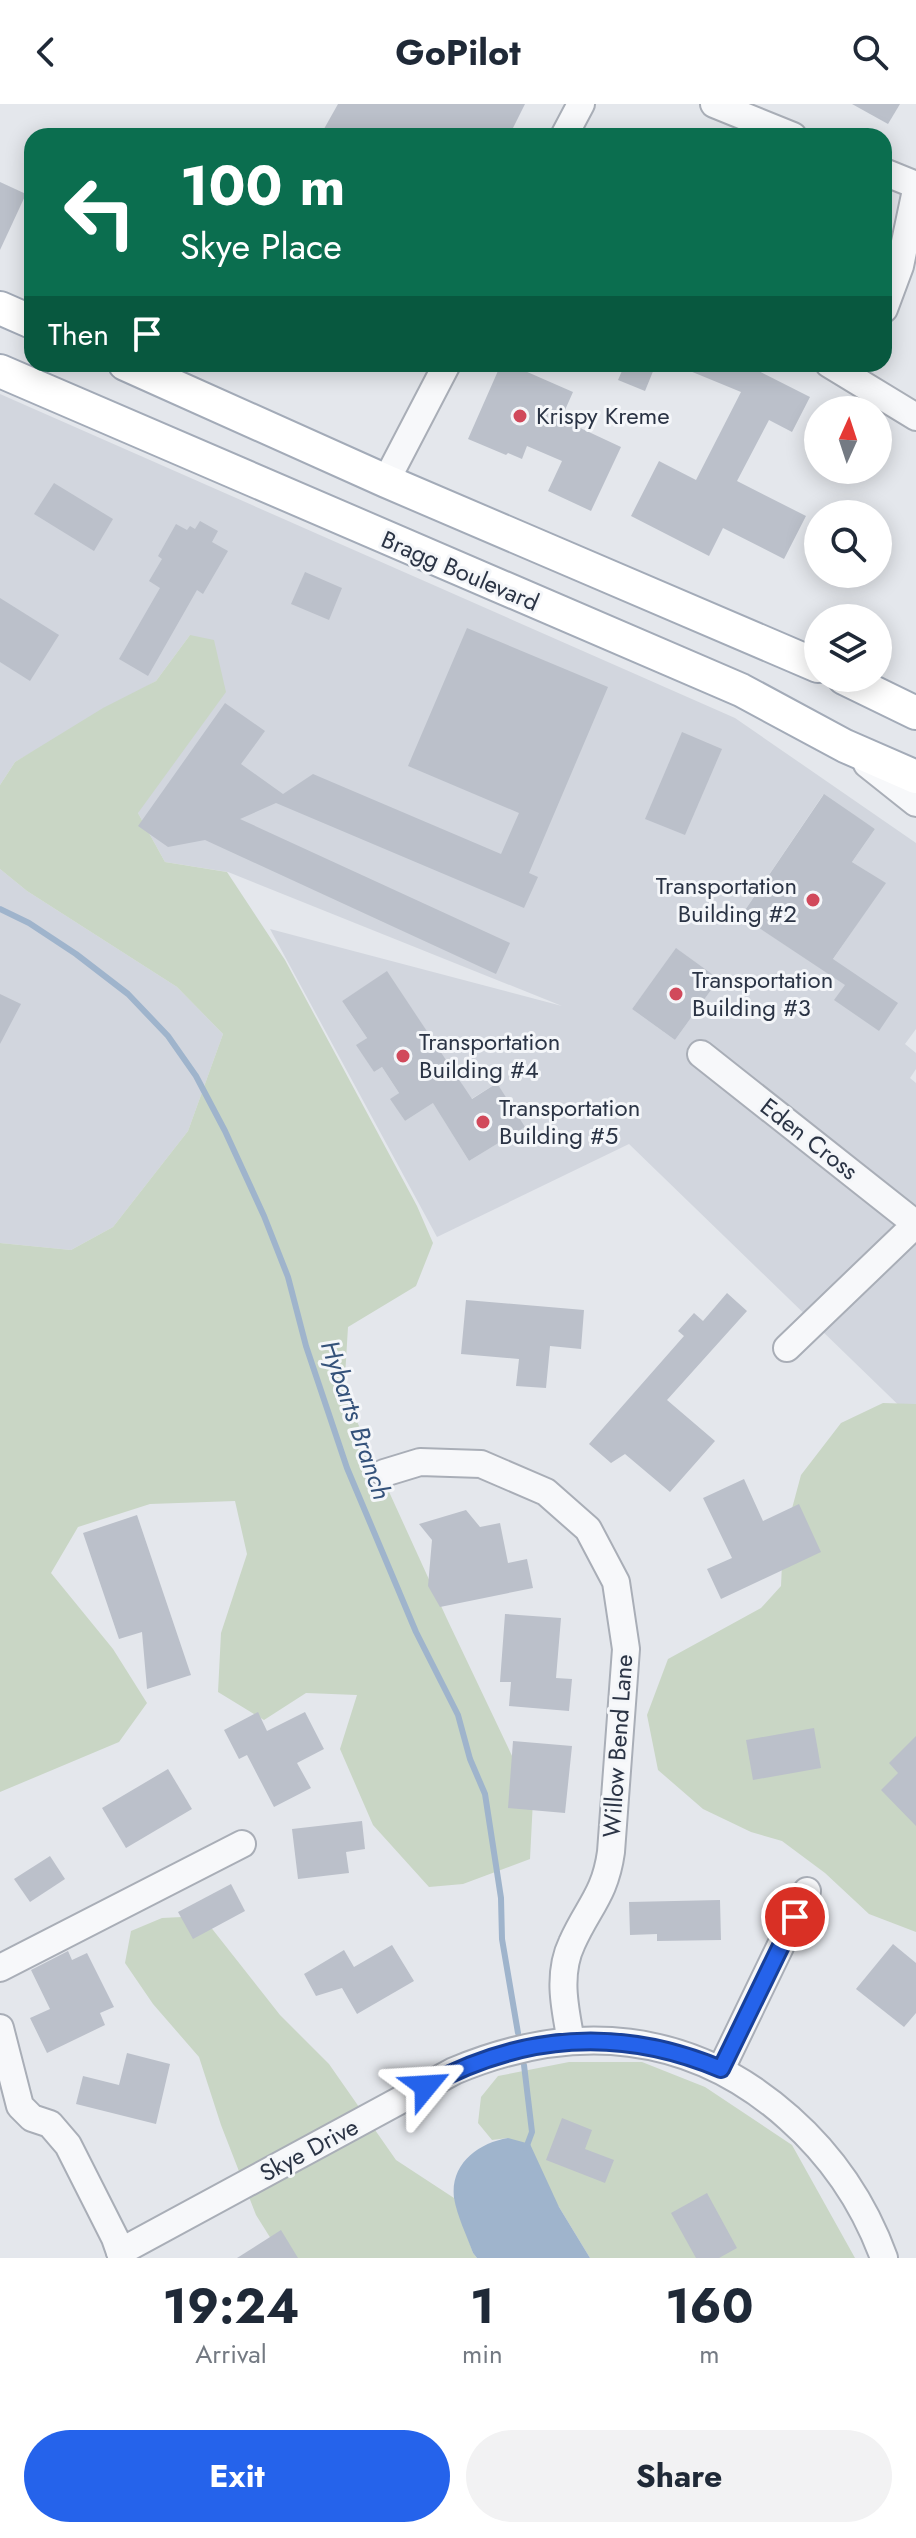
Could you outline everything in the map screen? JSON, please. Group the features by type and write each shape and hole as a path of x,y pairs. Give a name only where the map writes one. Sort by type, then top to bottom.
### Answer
{"main road":[{"path":"0,308 24,318"},
{"name":"Bragg Boulevard","path":"0,371 741,690 845,746 916,777"},
{"path":"143,372 386,481 804,660"},
{"path":"873,692 916,713"}],"street":[{"path":"568,128 581,104"},
{"path":"714,104 773,128"},
{"path":"892,176 916,188 900,266 892,288"},
{"path":"386,481 443,372"},
{"path":"851,372 916,417"},
{"path":"845,746 916,803"},
{"name":"Eden Cross","path":"701,1054 916,1224"},
{"path":"787,1348 916,1224"},
{"name":"Willow Bend Lane","path":"384,1473 420,1462 481,1464 546,1492 588,1529 616,1582 626,1649 611,1852 608,1877 570,1946 564,1968 563,1999 571,2041"},
{"path":"0,1968 242,1844"},
{"path":"721,2069 807,1891"},
{"name":"Skye Drive","path":"0,2028 20,2106 32,2118 50,2124 60,2134 78,2163 121,2255 454,2071 504,2053 571,2041 624,2042 691,2056 721,2069 775,2105 812,2138 852,2188 884,2258"}],"shaded area":[{"path":"0,394 735,718 916,843 916,1029 905,1044 916,1053 916,1069 910,1078 916,1083 916,1422 629,1144 437,1237 270,929 562,1006 228,872 165,862 138,813 190,635 156,681 15,762 0,785","holes":["823,795 875,829 852,862 885,883 825,971 741,916","677,949 719,979 675,1040 632,1009","387,972 462,1084 405,1121 391,1099 399,1093 382,1067 374,1072 357,1045 367,1038 342,1001","497,1083 524,1127 469,1161 442,1117"]},
{"path":"0,869 27,891 177,987 223,1034 188,1131 113,1227 71,1250 0,1243"}],"green space":[{"path":"190,635 214,640 226,692 138,813 165,862 227,872 285,960 417,1206 433,1243 416,1286 348,1327 344,1393 533,1800 530,1859 463,1884 429,1887 373,1825 340,1749 357,1695 306,1693 264,1720 218,1692 221,1633 247,1554 235,1501 150,1504 78,1527 51,1573 113,1649 147,1703 119,1742 0,1792 0,1243 71,1250 113,1227 188,1131 223,1034 177,987 27,891 0,869 0,785 15,762 103,708 156,681"},
{"path":"883,1403 916,1404 916,1932 869,1914 825,1873 782,1841 751,1832 703,1809 658,1770 647,1715 668,1659 761,1608 781,1586 783,1542 801,1475 841,1423"},
{"path":"202,1916 280,2015 329,2064 396,2160 454,2198 477,2258 283,2258 256,2215 199,2057 153,2004 125,1963 131,1931 162,1918"},
{"path":"569,2062 642,2062 705,2087 792,2145 855,2258 590,2258 559,2207 508,2138 492,2140 478,2123 481,2097 498,2076"}],"water":[{"path":"508,2138 530,2144 559,2207 590,2258 477,2258 473,2253 455,2205 457,2175 461,2165 477,2150"}],"building":[{"path":"338,104 525,104 513,128 324,128"},
{"path":"852,104 900,104 888,124"},
{"path":"0,182 24,193 24,198 0,250"},
{"path":"497,372 527,372 573,392 561,419 621,447 591,511 548,491 562,461 527,446 522,459 468,439"},
{"path":"622,372 653,372 645,391 618,380"},
{"path":"692,372 761,372 808,396 804,396 804,409 792,432 769,420 737,481 804,515 784,559 723,528 709,556 631,516 659,461 696,480 741,392"},
{"path":"54,483 113,519 94,551 34,514"},
{"path":"200,521 218,531 212,542 228,551 203,594 197,590 148,676 119,659 160,588 149,581 162,559 158,556 176,524 187,530 190,526 195,529"},
{"path":"305,572 342,588 329,620 291,604"},
{"path":"0,598 59,635 30,681 0,662"},
{"path":"467,628 608,687 529,873 538,877 524,908 276,803 240,819 510,943 496,974 205,840 168,847 138,826 225,703 265,731 241,764 283,794 313,774 501,854 519,813 408,766"},
{"path":"682,732 722,749 685,835 645,819"},
{"name":"Transportation Building #2","path":"824,794 875,829 852,862 886,883 833,959 898,1003 879,1031 834,1000 845,985 741,916"},
{"name":"Transportation Building #3","path":"676,948 719,979 675,1040 632,1009"},
{"name":"Transportation Building #4","path":"387,971 472,1099 497,1083 525,1127 469,1161 433,1103 405,1121 390,1099 399,1093 382,1067 374,1072 356,1045 367,1038 342,1001"},
{"path":"0,994 21,1004 0,1044"},
{"path":"727,1293 747,1311 667,1400 715,1441 670,1492 625,1454 611,1463 589,1444 684,1336 678,1331 694,1313 703,1321"},
{"path":"466,1300 584,1310 581,1349 550,1346 546,1388 516,1386 519,1359 461,1354"},
{"path":"744,1479 763,1521 799,1504 821,1552 721,1599 707,1569 732,1558 703,1498"},
{"path":"466,1510 480,1527 500,1523 508,1563 527,1559 533,1588 440,1607 428,1586 432,1540 419,1524"},
{"path":"137,1515 191,1675 147,1689 142,1632 119,1639 83,1533"},
{"path":"505,1614 561,1618 556,1678 572,1679 569,1711 509,1706 511,1682 500,1682"},
{"path":"258,1712 267,1731 305,1712 324,1749 297,1763 311,1788 274,1807 247,1755 239,1759 224,1730"},
{"path":"814,1728 821,1768 753,1780 746,1740"},
{"path":"916,1736 916,1826 881,1790 898,1773 889,1763"},
{"path":"513,1741 572,1746 565,1813 508,1808"},
{"path":"168,1769 192,1809 126,1848 102,1808"},
{"path":"362,1821 365,1849 346,1852 349,1873 298,1879 292,1829"},
{"path":"50,1856 65,1879 30,1902 14,1879"},
{"path":"231,1884 245,1911 193,1939 178,1912"},
{"path":"720,1900 721,1940 657,1941 657,1934 630,1935 629,1902"},
{"path":"893,1944 916,1963 916,2013 904,2027 856,1989"},
{"path":"392,1945 414,1981 357,2014 342,1988 316,1996 304,1974 344,1950 354,1967"},
{"path":"68,1951 72,1960 87,1953 114,2007 100,2013 105,2025 47,2053 30,2018 50,2009 31,1970"},
{"path":"127,2053 170,2064 156,2124 76,2104 83,2076 119,2085"},
{"path":"562,2118 592,2130 585,2149 614,2160 605,2183 546,2160"},
{"path":"707,2193 737,2248 719,2258 696,2258 671,2213"},
{"path":"281,2230 298,2258 237,2258"}],"waterway":[{"name":"Hybarts Branch","path":"0,909 29,923 76,954 128,994 168,1036 196,1076 225,1131 288,1277 306,1346 347,1468 416,1632 458,1715 470,1759 485,1794 501,1898 502,1939 518,2033"},
{"name":"Hybarts Branch","path":"524,2065 532,2132 526,2148"}],"place":[{"name":"Krispy Kreme","path":"520,416"},
{"name":"Transportation Building #2","path":"813,900"},
{"name":"Transportation Building #3","path":"676,994"},
{"name":"Transportation Building #4","path":"403,1056"},
{"name":"Transportation Building #5","path":"483,1122"}],"route":[{"path":"426,2086 454,2071 504,2053 544,2044 584,2040 651,2046 691,2056 721,2069 795,1917"}]}
